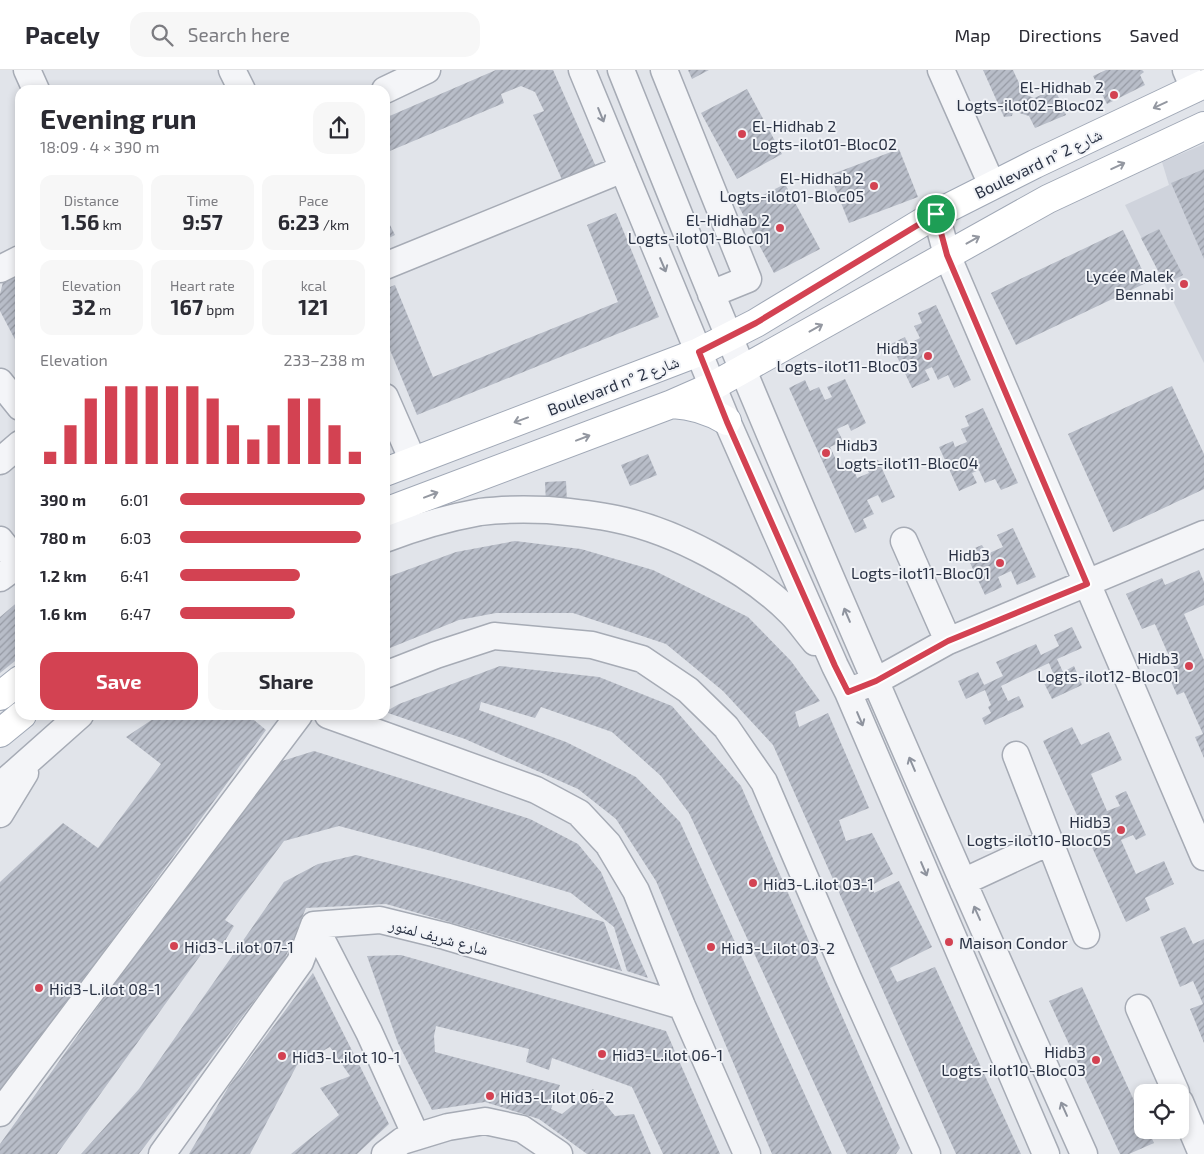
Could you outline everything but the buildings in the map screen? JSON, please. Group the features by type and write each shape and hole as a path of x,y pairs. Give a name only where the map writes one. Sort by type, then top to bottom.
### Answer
{"main road":[{"name":"Boulevard n° شارع 2","path":"390,470 699,352 729,338 936,214 1194,81"},
{"path":"390,510 672,404 712,386 1048,199 1204,126"},
{"path":"672,404 687,404 701,408 727,422"},
{"path":"0,696 15,684"},
{"path":"0,733 16,720"}],"street":[{"path":"27,70 34,85"},
{"path":"232,70 240,85"},
{"path":"582,70 727,422 848,692 1046,1154"},
{"path":"621,70 729,338 963,882 1084,1154"},
{"path":"664,70 748,279 711,294"},
{"path":"942,70 992,185"},
{"path":"390,87 414,73"},
{"path":"390,264 623,169"},
{"path":"936,214 947,255 1204,857"},
{"path":"0,269 15,262"},
{"path":"0,382 15,401"},
{"path":"390,408 413,460"},
{"path":"0,461 15,448"},
{"path":"390,538 420,526 481,512 522,509 572,512 617,519 671,536 726,564 766,591 791,614 835,666"},
{"path":"848,692 876,681 948,641 1204,534"},
{"path":"0,540 15,559"},
{"path":"904,541 948,641"},
{"path":"0,578 15,567"},
{"path":"390,673 494,636 592,645 642,659 688,690 726,727 764,782 922,1150"},
{"path":"0,786 74,720"},
{"path":"0,1112 295,720"},
{"path":"342,720 536,790 579,813 608,844 636,891 682,1006 747,1154"},
{"path":"0,814 40,749"},
{"path":"1016,755 1086,935"},
{"path":"963,882 1049,842"},
{"name":"شارع شريف لمنور","path":"314,925 380,920 446,936 682,1006"},
{"path":"314,925 368,1032 416,1136"},
{"path":"162,1154 300,962 314,925"},
{"path":"1139,1008 1172,1084"},
{"path":"385,1154 402,1141 416,1136 448,1127 485,1121 522,1129 559,1154"},
{"path":"1189,1123 1202,1154"}],"shaded area":[{"name":"Lycée Malek Bennabi","path":"1204,144 1204,363 1125,205 1169,185 1162,162"}],"place":[{"name":"El-Hidhab 2 Logts-ilot02-Bloc02","path":"1114,95"},
{"name":"El-Hidhab 2 Logts-ilot01-Bloc02","path":"742,134"},
{"name":"El-Hidhab 2 Logts-ilot01-Bloc05","path":"874,186"},
{"name":"El-Hidhab 2 Logts-ilot01-Bloc01","path":"780,228"},
{"name":"Lycée Malek Bennabi","path":"1184,284"},
{"name":"Hidb3 Logts-ilot11-Bloc03","path":"928,356"},
{"name":"Hidb3 Logts-ilot11-Bloc04","path":"826,453"},
{"name":"Hidb3 Logts-ilot11-Bloc01","path":"1000,563"},
{"name":"Hidb3 Logts-ilot12-Bloc01","path":"1189,666"},
{"name":"Hidb3 Logts-ilot10-Bloc05","path":"1121,830"},
{"name":"Hid3-L.ilot 03-1","path":"753,883"},
{"name":"Maison Condor","path":"949,942"},
{"name":"Hid3-L.ilot 07-1","path":"174,946"},
{"name":"Hid3-L.ilot 03-2","path":"711,947"},
{"name":"Hid3-L.ilot 08-1","path":"39,988"},
{"name":"Hid3-L.ilot 06-1","path":"602,1054"},
{"name":"Hid3-L.ilot 10-1","path":"282,1056"},
{"name":"Hidb3 Logts-ilot10-Bloc03","path":"1096,1060"},
{"name":"Hid3-L.ilot 06-2","path":"490,1096"}],"route":[{"path":"936,214 947,255 1087,584 948,641 876,681 848,692 727,422 699,352 756,323 936,214"}]}
